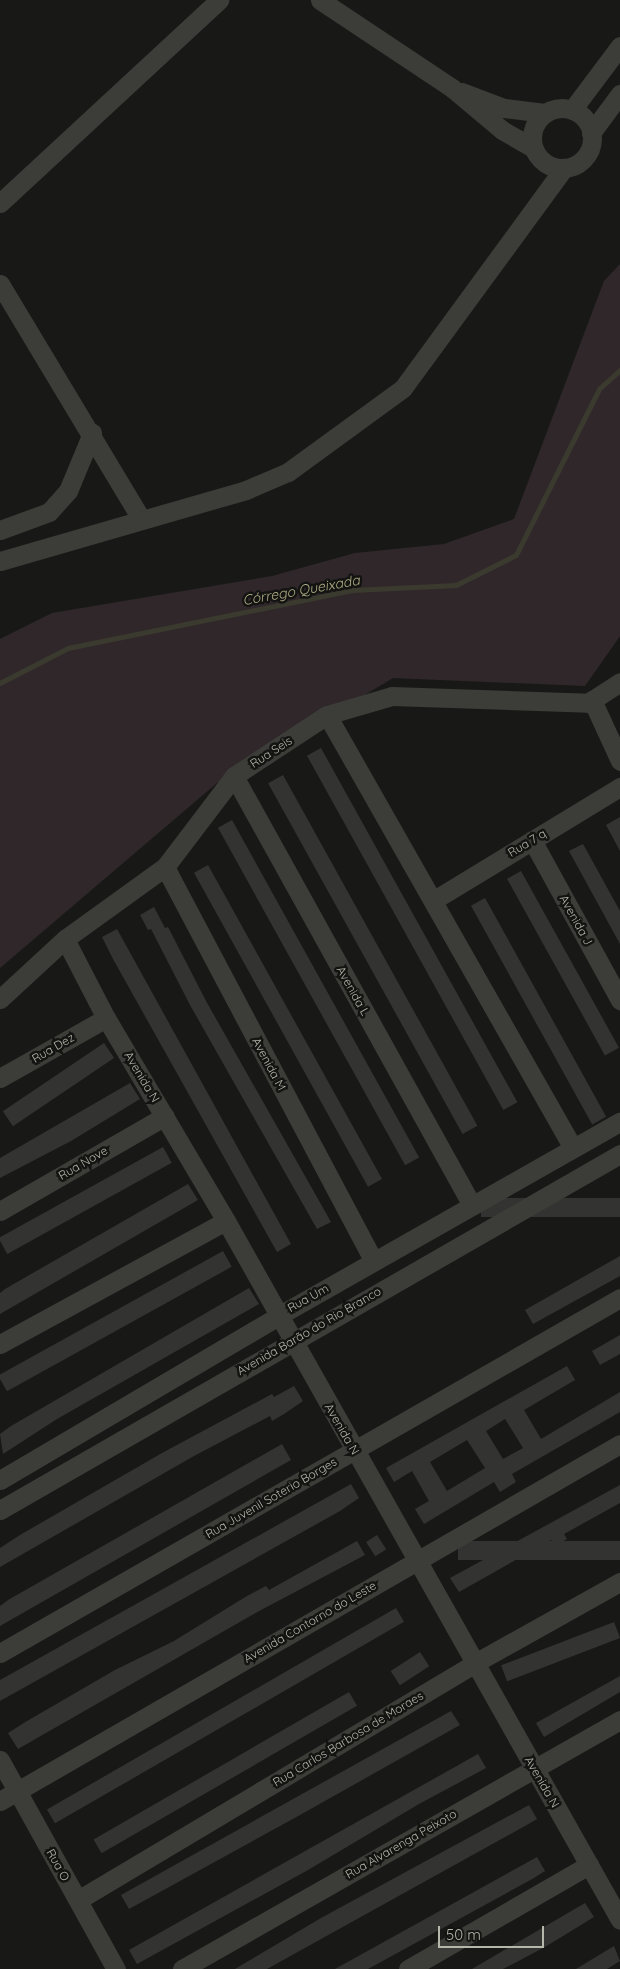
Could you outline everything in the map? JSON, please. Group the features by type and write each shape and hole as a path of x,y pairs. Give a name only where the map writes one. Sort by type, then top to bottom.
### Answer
{"street":[{"path":"0,203 218,0"},
{"path":"320,0 452,88 502,130 533,148 540,159 551,166 564,168 576,165 585,157 591,146 591,133 585,119 572,110 558,108 545,113 504,108 452,88"},
{"path":"572,110 620,46"},
{"path":"591,133 620,94"},
{"path":"533,148 535,125 545,113"},
{"path":"0,561 246,490 288,472 403,388 564,168"},
{"path":"0,284 92,433 142,520"},
{"path":"2,526 50,512 68,491 92,433"},
{"name":"Rua Seis","path":"0,999 65,939 165,867 234,776 327,715 392,696 588,703 620,682"},
{"path":"592,700 620,761"},
{"path":"327,715 434,900 573,1148"},
{"name":"Avenida L","path":"234,776 472,1205"},
{"name":"Rua 7 q","path":"434,900 620,787"},
{"name":"Avenida J","path":"532,840 620,1000"},
{"name":"Avenida M","path":"165,867 374,1261"},
{"name":"Avenida N","path":"65,939 106,1018 226,1221 620,1920"},
{"name":"Rua Dez","path":"0,1078 106,1018"},
{"name":"Rua Nove","path":"0,1211 165,1116"},
{"name":"Rua Um","path":"0,1480 278,1316 620,1122"},
{"name":"Avenida Barão do Rio Branco","path":"0,1510 292,1340 620,1154"},
{"path":"0,1344 226,1221"},
{"name":"Rua Juvenil Soterio Borges","path":"0,1653 620,1298"},
{"name":"Avenida Contorno do Leste","path":"0,1800 620,1444"},
{"name":"Rua Carlos Barbosa de Moraes","path":"78,1900 475,1663 620,1582"},
{"name":"Rua Alvarenga Peixoto","path":"182,1969 620,1720"},
{"name":"Rua O","path":"0,1760 116,1969"},
{"path":"408,1969 589,1865"}],"shaded area":[{"path":"620,264 620,636 585,686 393,678 217,783 0,968 0,639 52,613 272,576 355,553 444,544 514,519 604,281"}],"building":[{"path":"321,748 517,1102 503,1110 307,756"},
{"path":"283,775 477,1126 463,1134 268,783"},
{"path":"620,817 620,851 606,825"},
{"path":"232,820 419,1158 405,1165 218,828"},
{"path":"583,844 620,911 620,944 569,851"},
{"path":"208,865 382,1179 368,1187 194,873"},
{"path":"521,871 619,1048 605,1055 507,879"},
{"path":"485,898 606,1117 592,1124 471,906"},
{"path":"154,907 165,928 168,927 206,1001 331,1222 317,1229 190,1005 151,929 148,930 140,915"},
{"path":"117,929 291,1244 277,1252 102,937"},
{"path":"104,1043 114,1058 13,1126 3,1111"},
{"path":"130,1083 140,1099 71,1141 0,1178 0,1158"},
{"path":"163,1147 172,1163 7,1254 0,1237"},
{"path":"188,1184 198,1200 0,1314 0,1293 5,1289"},
{"path":"481,1198 620,1198 620,1217 481,1217"},
{"path":"223,1251 232,1267 7,1391 0,1379 0,1375"},
{"path":"620,1256 620,1276 533,1324 525,1310"},
{"path":"249,1288 259,1304 57,1419 3,1454 0,1434 11,1426"},
{"path":"620,1335 620,1354 600,1365 592,1351"},
{"path":"567,1366 575,1380 524,1410 541,1439 620,1392 620,1412 512,1474 516,1482 500,1492 494,1482 424,1524 415,1509 429,1501 412,1471 394,1482 386,1468","holes":["505,1419 523,1448 503,1459 486,1431","467,1440 485,1468 447,1491 430,1462"]},
{"path":"294,1386 303,1401 284,1414 272,1421 270,1416 194,1456 0,1567 0,1548 20,1535 162,1453 272,1394 274,1397"},
{"path":"282,1444 291,1460 0,1626 0,1606 8,1600"},
{"path":"351,1484 359,1498 340,1511 0,1701 0,1680"},
{"path":"620,1485 620,1503 564,1534 567,1539 555,1546 551,1540 459,1592 450,1578"},
{"path":"377,1535 386,1549 375,1556 366,1542"},
{"path":"357,1541 365,1555 261,1610 18,1749 8,1733 115,1670 174,1641 247,1596 266,1586 269,1590"},
{"path":"458,1541 620,1541 620,1560 458,1560"},
{"path":"396,1608 404,1622 55,1823 47,1810"},
{"path":"614,1622 620,1638 507,1681 501,1665"},
{"path":"420,1652 429,1666 400,1685 391,1671"},
{"path":"620,1676 620,1692 544,1737 536,1723"},
{"path":"349,1692 357,1706 102,1853 94,1840"},
{"path":"451,1711 460,1725 129,1909 121,1895"},
{"path":"478,1754 486,1768 419,1804 308,1870 137,1964 129,1950"},
{"path":"529,1805 537,1819 525,1826 267,1969 235,1969 321,1918"},
{"path":"537,1857 545,1871 534,1878 368,1969 335,1969"},
{"path":"585,1903 594,1917 545,1947 503,1969 472,1969"},
{"path":"614,1946 620,1961 607,1969 576,1969"}],"waterway":[{"name":"Córrego Queixada","path":"0,683 68,648 353,590 456,585 516,555 599,389 620,370"}]}
